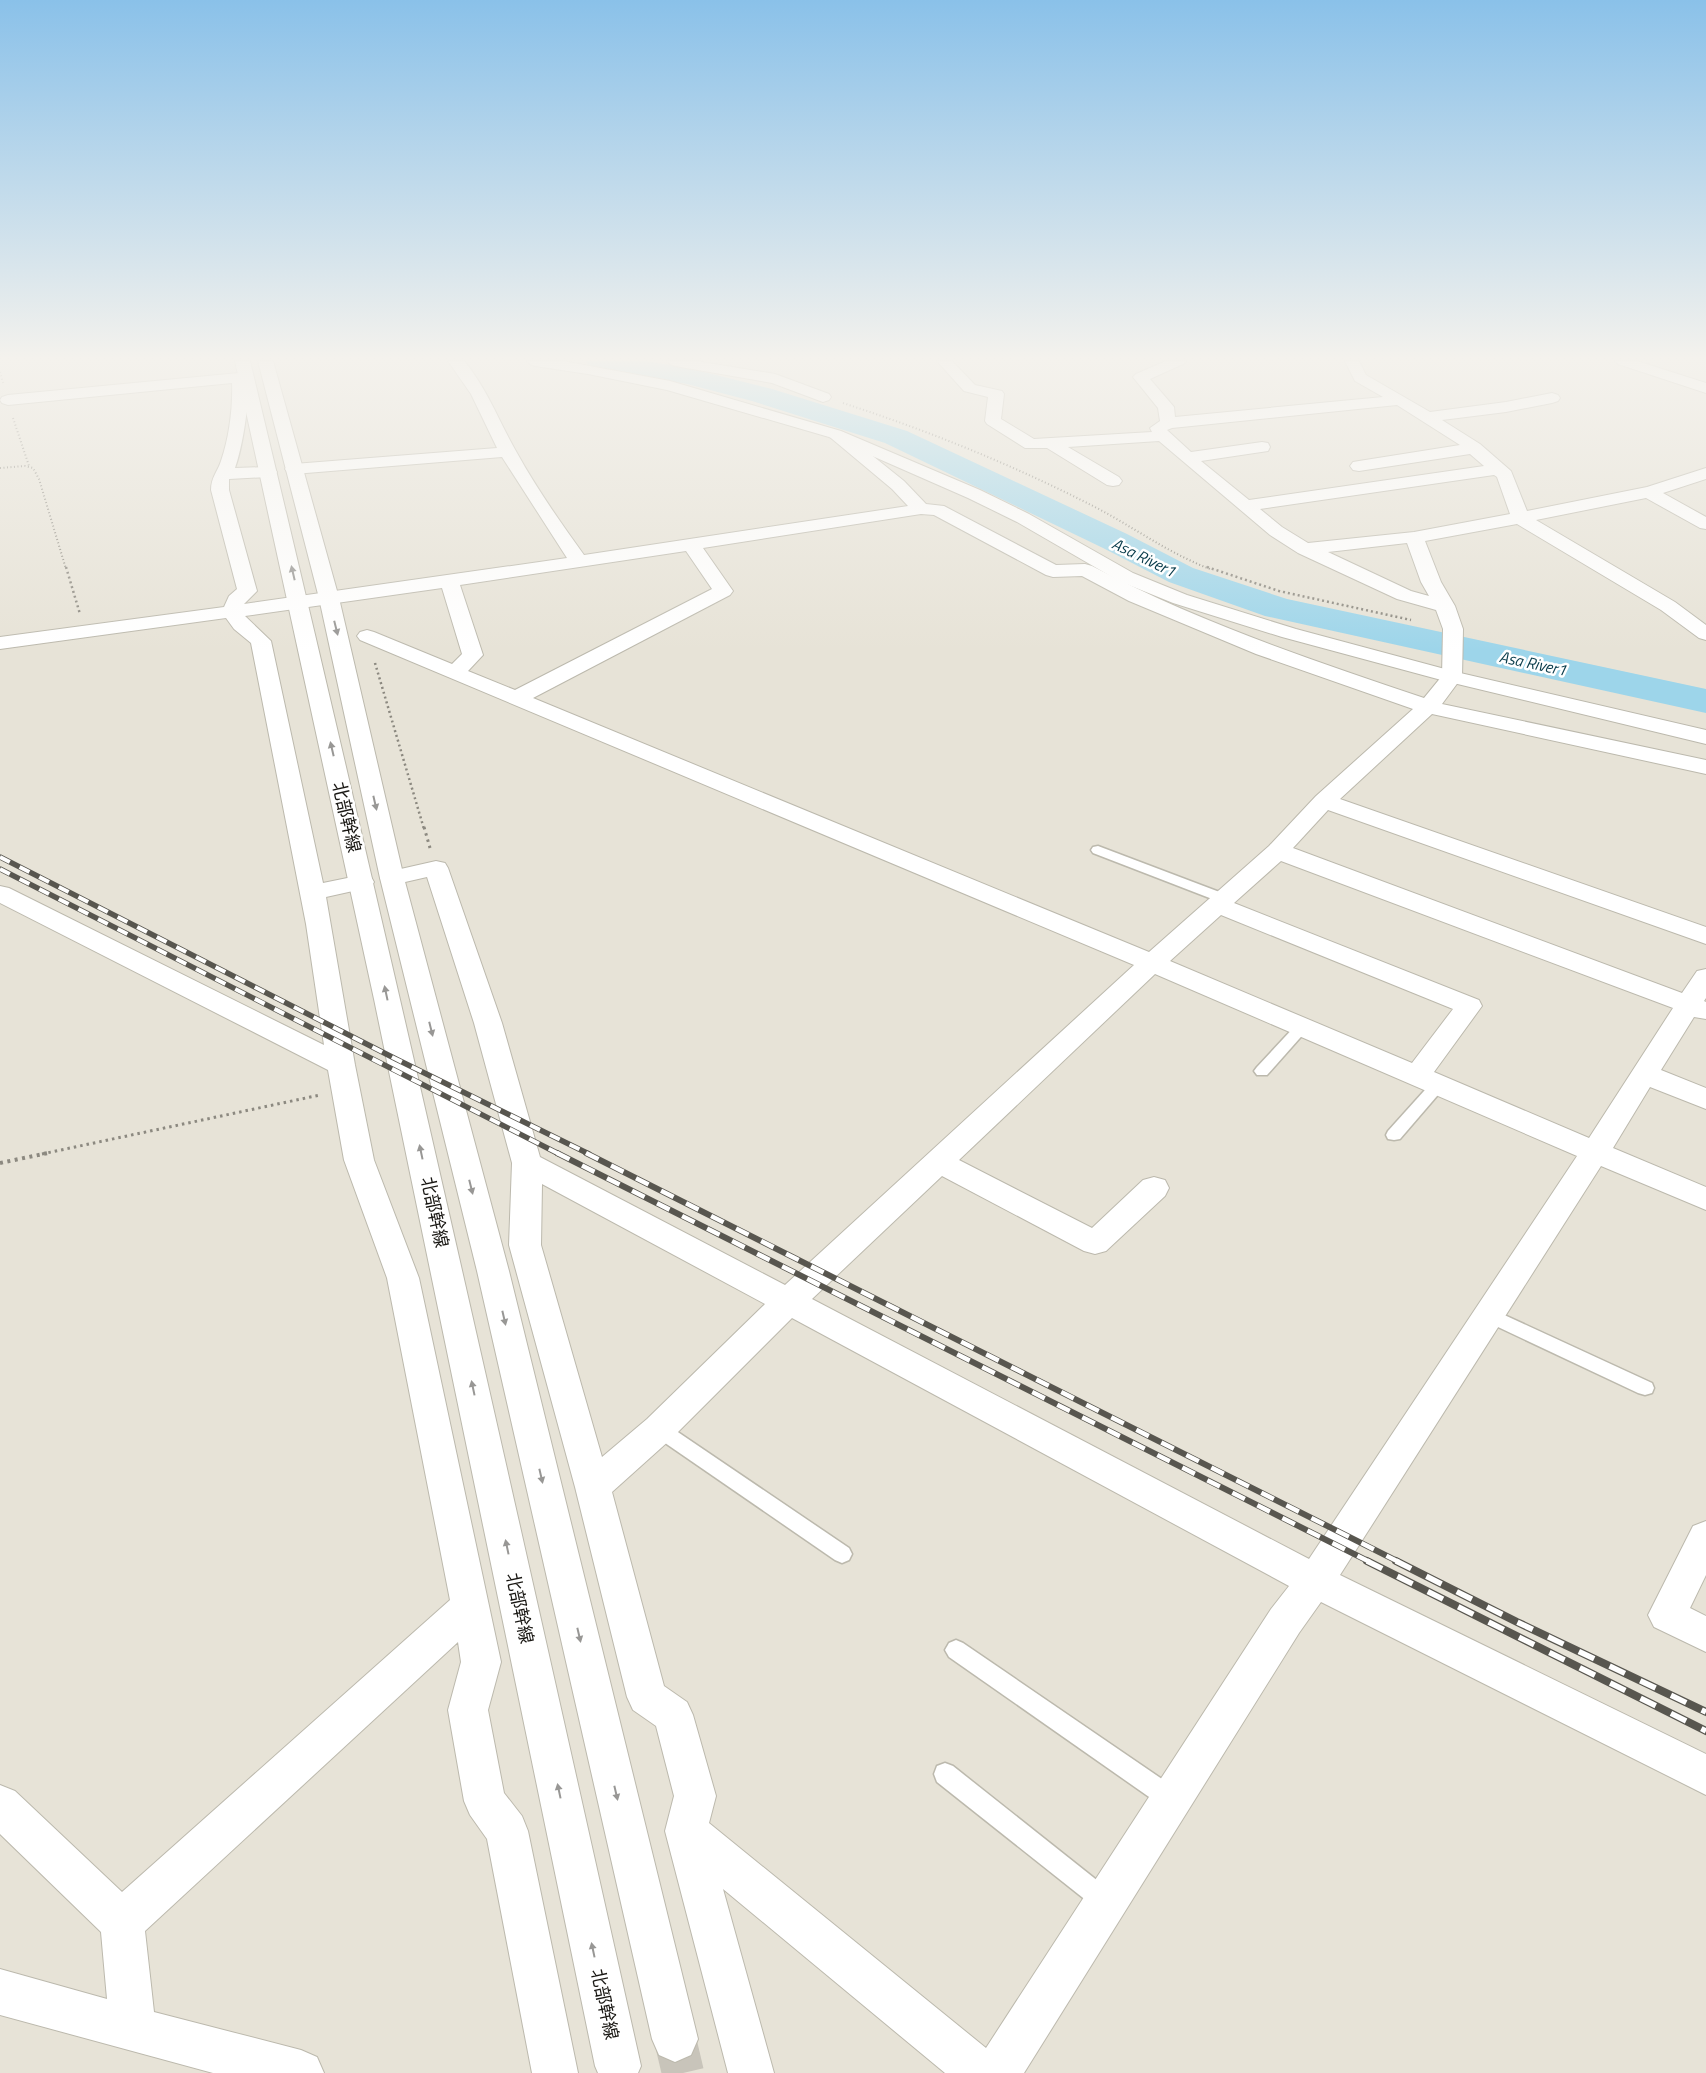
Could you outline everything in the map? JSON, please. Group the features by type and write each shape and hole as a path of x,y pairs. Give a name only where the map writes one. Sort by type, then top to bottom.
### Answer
{"street":[{"path":"229,458 225,474 220,479 220,490 247,591 235,601 234,612 237,622 261,641 313,892 343,1077 359,1160 403,1278 481,1662 468,1710 485,1801 507,1831 555,2073"},
{"name":"北部幹線","path":"265,458 299,602 377,880 493,1271 675,2040"},
{"name":"北部幹線","path":"291,458 329,598 377,880 455,1304 618,2066"},
{"path":"294,469 435,458"},
{"path":"510,458 538,504 579,562"},
{"path":"865,458 898,485 921,509"},
{"path":"893,458 1015,514 1126,577 1180,599 1289,633 1452,677 1608,712 1706,738"},
{"path":"1076,458 1114,481"},
{"path":"1187,458 1276,530 1305,549 1404,595 1445,606"},
{"path":"1359,466 1412,458"},
{"path":"1485,458 1505,475 1520,518 1701,626"},
{"path":"1246,506 1498,469"},
{"path":"225,474 268,472"},
{"path":"1305,549 1414,537 1520,518 1648,492 1675,485 1706,473"},
{"path":"1648,492 1706,524"},
{"path":"0,643 450,581 921,509 938,510 1053,571 1085,570 1136,597 1263,650 1428,707 1706,767"},
{"path":"593,1487 659,1428 788,1302 1152,963 1278,851 1324,801 1428,707 1452,677 1453,629 1445,606 1431,582 1414,537"},
{"path":"516,698 723,591 691,545"},
{"path":"450,581 472,655 455,672"},
{"path":"1136,597 1153,588"},
{"path":"367,636 1152,963 1706,1199"},
{"path":"1324,801 1706,936"},
{"path":"1278,851 1697,1008"},
{"path":"313,892 436,868 488,1024 527,1163 525,1246 593,1487 647,1697 673,1715 695,1796 686,1831 751,2073"},
{"path":"0,893 343,1077"},
{"path":"1221,902 1469,1006 1428,1080"},
{"path":"997,2073 1285,1621 1315,1581 1644,1074 1697,1008 1706,977"},
{"path":"1644,1074 1706,1099"},
{"path":"939,1162 1095,1243 1154,1188"},
{"path":"527,1163 1315,1581 1706,1775"},
{"path":"1706,1537 1668,1615 1706,1635"},
{"path":"122,1922 469,1607"},
{"path":"0,1805 122,1922 133,2029"},
{"path":"686,1831 981,2073"},
{"path":"0,1992 302,2073"}],"lane":[{"path":"1098,850 1221,902"},
{"path":"1262,1071 1302,1027"},
{"path":"1394,1135 1428,1080"},
{"path":"1488,1314 1646,1388"},
{"path":"659,1428 842,1554"},
{"path":"956,1650 1172,1799"},
{"path":"945,1774 1106,1902"}],"path":[{"path":"990,458 1096,507 1164,547 1203,566 1305,597 1453,629"},
{"path":"0,468 25,466 34,468 86,632"},
{"path":"367,636 436,868"},
{"path":"0,1163 343,1077"}],"waterway":[{"name":"Asa River1","path":"940,458 1115,541 1181,575 1278,608 1706,701"}],"tunnel":[{"path":"675,2039 683,2073"}],"railway":[{"path":"0,857 396,1059 589,1154"},
{"path":"0,869 559,1154"},
{"path":"557,1153 1370,1562"},
{"path":"586,1153 1399,1562"},
{"path":"1367,1561 1706,1731"},
{"path":"1396,1561 1517,1622 1706,1712"}]}
